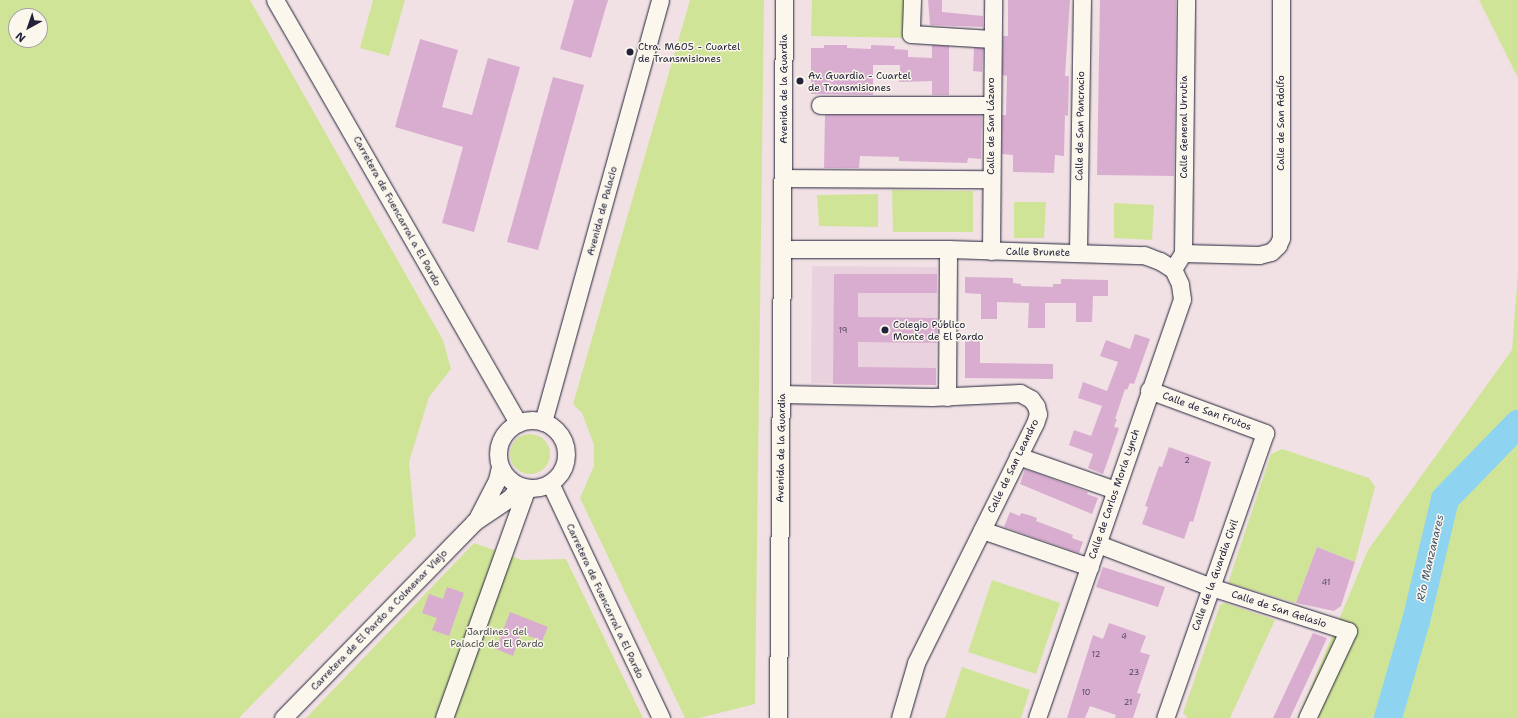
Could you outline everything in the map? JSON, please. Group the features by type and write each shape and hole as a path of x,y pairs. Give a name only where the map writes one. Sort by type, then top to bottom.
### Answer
{"street":[{"name":"Carretera de Fuencarral a El Pardo","path":"275,0 518,423"},
{"name":"Avenida de Palacio","path":"543,422 660,0"},
{"name":"Avenida de la Guardia","path":"778,718 784,0"},
{"path":"912,0 911,34 992,39"},
{"name":"Calle de San Lázaro","path":"991,251 992,0"},
{"name":"Calle de San Pancracio","path":"1078,252 1082,0"},
{"name":"Calle General Urrutia","path":"1183,253 1186,0"},
{"name":"Calle de San Adolfo","path":"1183,253 1259,255 1271,252 1278,245 1281,238 1282,0"},
{"path":"820,105 991,105"},
{"path":"783,178 991,179"},
{"name":"Calle Brunete","path":"782,249 948,249 1144,255 1160,261 1173,269"},
{"path":"948,249 948,397"},
{"path":"1173,269 1183,253"},
{"name":"Calle de Carlos Morla Lynch","path":"1037,718 1182,298 1180,284 1173,269"},
{"name":"Calle de San Frutos","path":"1149,390 1264,433"},
{"name":"Calle de San Leandro","path":"781,394 948,397 1020,393 1031,399 1038,414 916,663 900,718"},
{"path":"530,420 543,422 560,436 565,448 563,467 550,483 539,488 523,487 506,477 500,467 498,457 500,441 507,431 518,423 530,420"},
{"name":"Calle de la Guardia Civil","path":"1165,718 1264,433"},
{"path":"1018,456 1115,490"},
{"path":"474,522 488,500 500,467"},
{"name":"Carretera de Fuencarral a El Pardo","path":"550,483 661,718"},
{"path":"474,522 523,487"},
{"path":"444,718 523,487"},
{"name":"Carretera de El Pardo a Colmenar Viejo","path":"283,718 474,522"},
{"path":"982,530 1090,567"},
{"name":"Calle de San Gelasio","path":"1098,544 1211,587 1348,631 1307,718"}],"shaded area":[{"path":"812,266 937,267 936,385 811,383"}],"green space":[{"path":"0,0 250,0 443,340 451,369 429,397 409,462 416,536 239,718 0,718"},
{"path":"373,0 405,0 389,56 360,48"},
{"path":"690,0 764,0 755,704 699,718 685,718 580,498 594,466 594,445 582,413 573,404"},
{"path":"812,0 909,0 908,38 811,36"},
{"path":"1479,0 1518,0 1518,78"},
{"path":"892,190 973,191 973,232 893,232"},
{"path":"878,194 878,227 819,226 817,195"},
{"path":"1014,202 1046,202 1044,238 1014,238"},
{"path":"1114,203 1154,205 1152,240 1114,238"},
{"path":"1518,271 1518,718 1298,718 1368,550 1512,350"},
{"path":"534,434 541,437 547,443 550,454 549,462 541,471 534,474 526,474 519,471 511,462 510,450 513,443 522,435"},
{"path":"1282,449 1369,478 1375,487 1355,562 1317,547 1296,603 1229,583 1271,454"},
{"name":"Jardines del Palacio de El Pardo","path":"474,543 522,560 566,559 643,718 306,718"},
{"path":"992,580 1060,603 1036,674 968,652"},
{"path":"1225,603 1275,620 1230,718 1188,718 1183,713 1220,605"},
{"path":"962,667 1030,690 1021,718 945,718"}],"building":[{"path":"574,0 608,0 591,58 560,49"},
{"path":"928,0 942,0 942,12 983,16 983,27 930,25"},
{"path":"1008,0 1070,0 1065,76 1069,76 1068,116 1065,115 1064,156 1055,155 1054,173 1013,172 1013,155 1002,154 1002,115 1006,115 1007,76 1002,75 1003,36 1008,36"},
{"path":"1100,0 1176,0 1174,176 1097,175"},
{"path":"420,39 458,50 442,107 472,115 488,58 520,67 474,232 442,223 463,147 395,127"},
{"path":"824,45 847,45 847,48 871,49 871,45 895,46 894,49 908,50 908,57 932,58 932,45 949,46 949,95 932,95 932,81 899,82 900,65 873,65 873,95 811,94 811,48 824,48"},
{"path":"974,48 983,48 982,72 973,71"},
{"path":"553,77 584,85 538,250 507,242"},
{"path":"825,115 982,115 981,159 968,158 967,163 899,161 899,157 860,156 859,168 824,168"},
{"name":"Colegio Público Monte de El Pardo","path":"834,274 937,274 937,293 858,293 858,317 937,318 937,343 858,342 858,367 936,368 936,385 833,384"},
{"path":"965,277 1013,278 1013,283 1021,284 1021,286 1053,287 1053,284 1061,284 1061,279 1108,280 1108,296 1093,296 1092,322 1076,322 1076,303 1045,303 1045,328 1028,328 1029,303 997,302 997,319 981,319 981,294 965,293"},
{"path":"1135,334 1150,339 1134,384 1130,383 1127,390 1125,389 1115,419 1117,419 1114,427 1119,428 1103,474 1088,468 1093,454 1069,445 1074,430 1091,436 1102,406 1078,398 1083,382 1107,391 1118,362 1100,356 1106,340 1130,349"},
{"path":"965,335 980,336 980,363 1053,364 1053,379 965,378"},
{"path":"1169,447 1211,462 1193,522 1190,521 1184,539 1142,524 1148,507 1145,506 1159,466 1162,467"},
{"path":"1025,469 1088,492 1087,494 1098,498 1092,514 1020,484"},
{"path":"1010,512 1020,516 1021,513 1029,515 1037,518 1036,521 1073,535 1072,538 1083,542 1079,553 1004,527"},
{"path":"1317,547 1355,562 1341,606 1334,611 1296,603"},
{"path":"1103,567 1165,587 1158,607 1096,587"},
{"path":"447,587 464,593 449,636 432,630 437,618 422,613 429,594 443,599"},
{"path":"510,612 548,627 542,641 521,633 513,656 496,649"},
{"path":"1109,623 1146,636 1140,652 1150,655 1137,693 1141,694 1133,718 1115,718 1116,715 1090,706 1085,718 1067,718 1093,635 1103,639"},
{"path":"1313,633 1327,638 1290,718 1273,718"}],"waterway":[{"name":"Río Manzanares","path":"1388,718 1416,621 1445,499 1518,424"}],"place":[{"name":"Ctra. M605 - Cuartel de Transmisiones","path":"630,52"},
{"name":"Av. Guardia - Cuartel de Transmisiones","path":"800,81"},
{"name":"Colegio Público Monte de El Pardo","path":"885,330"}]}
